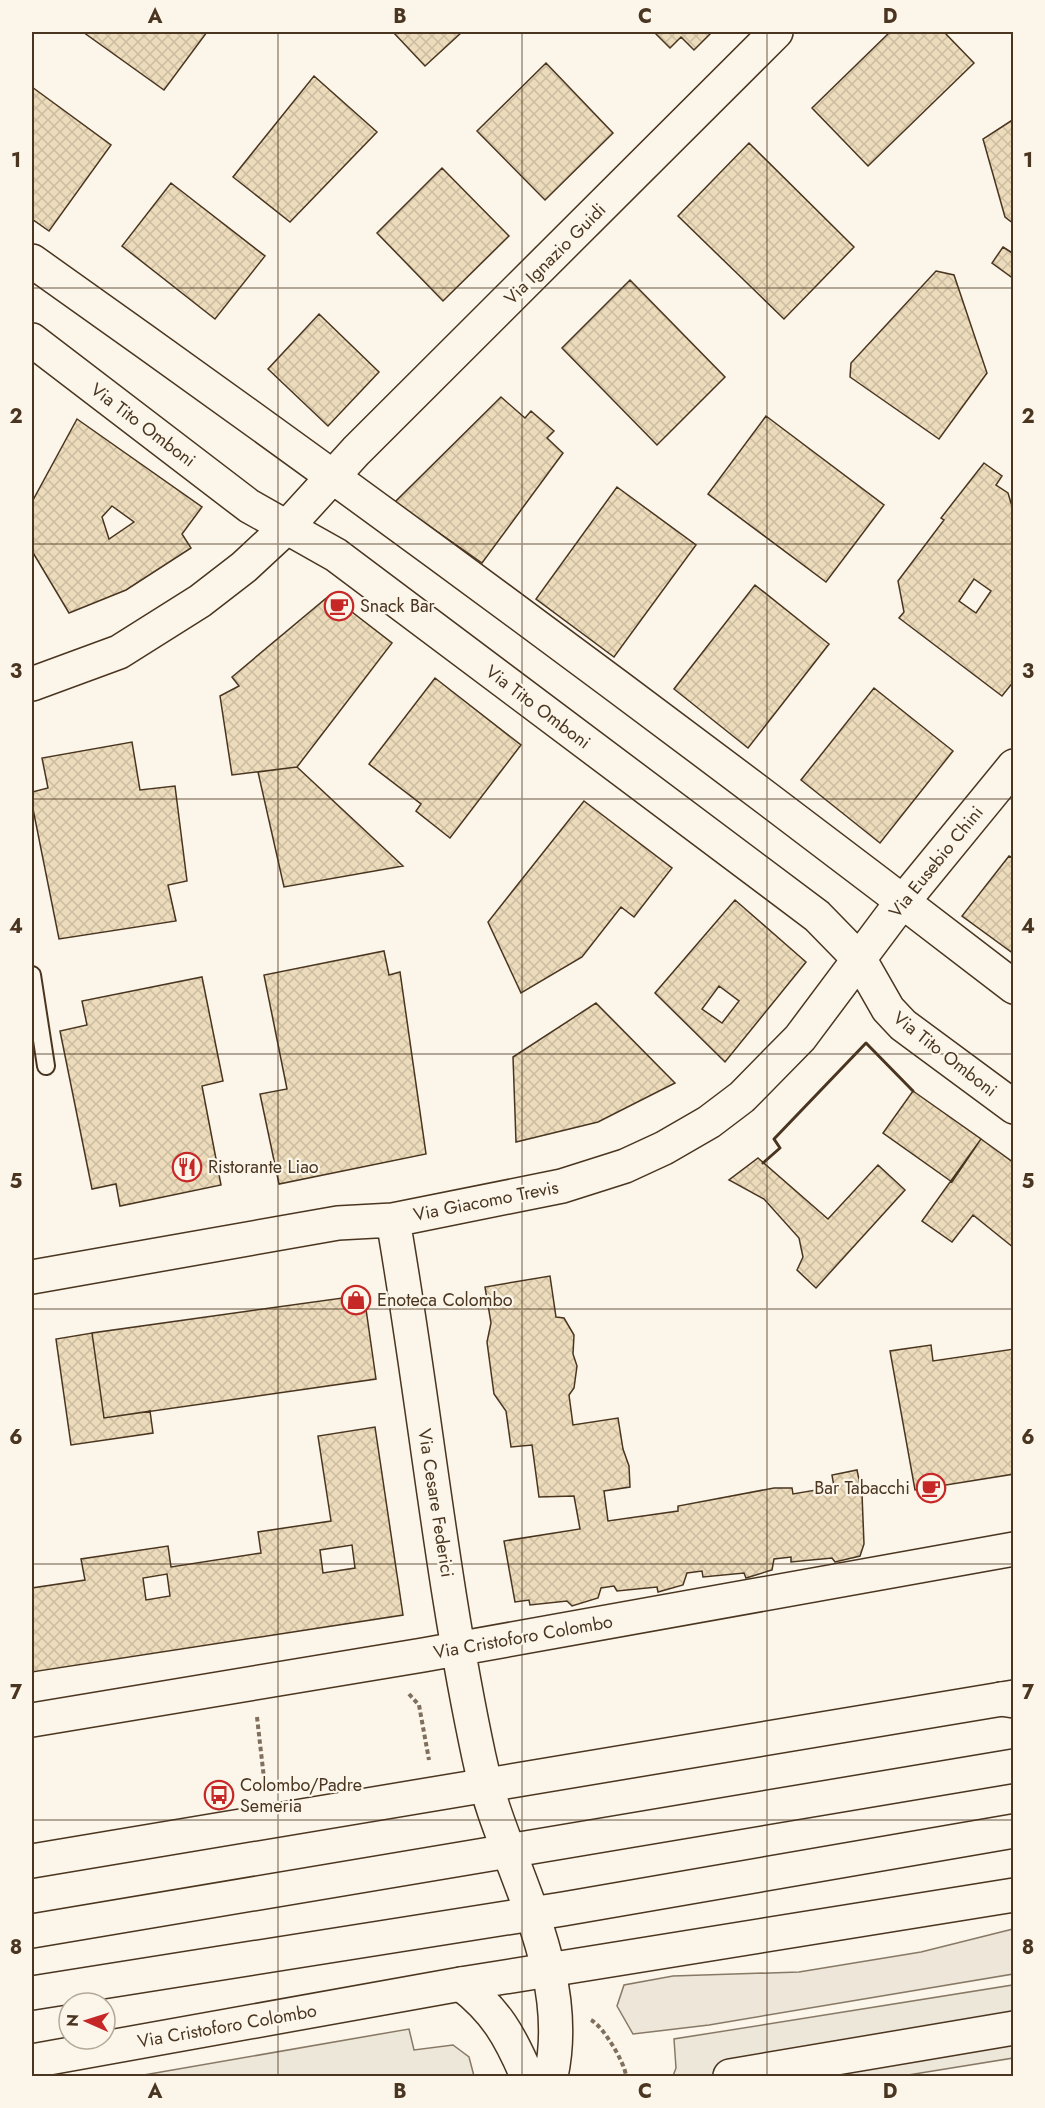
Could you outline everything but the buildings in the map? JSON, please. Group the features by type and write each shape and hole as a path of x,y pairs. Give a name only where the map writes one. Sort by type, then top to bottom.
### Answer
{"street":[{"name":"Via Ignazio Guidi","path":"32,684 93,663 145,637 217,589 286,528 334,476 776,32"},
{"path":"32,261 334,476 903,901 1014,987"},
{"name":"Via Tito Omboni","path":"32,340 249,506 336,555 798,902 831,929 860,960 888,1009 903,1025 1014,1107"},
{"name":"Via Eusebio Chini","path":"860,960 903,901 1014,766"},
{"name":"Via Giacomo Trevis","path":"32,1277 338,1223 393,1220 583,1181 647,1157 709,1122 759,1082 820,1014 860,960"},
{"name":"Via Cesare Federici","path":"393,1220 460,1648 479,1759 487,1784"},
{"name":"Via Cristoforo Colombo","path":"32,1720 460,1648 1014,1550"},
{"path":"32,1861 1009,1699"},
{"path":"32,1932 429,1865 509,1849 1014,1766"},
{"path":"487,1784 531,1913 548,1971 555,2030 551,2076"},
{"path":"32,1993 531,1913 1014,1831"},
{"name":"Via Cristoforo Colombo","path":"37,2064 461,1984 1014,1895"},
{"path":"461,1984 495,2014 527,2076"},
{"path":"730,2076 1014,2028"}],"lane":[{"path":"32,975 46,1066"}],"path":[{"path":"402,1690 410,1694 418,1705 431,1768"},
{"path":"245,1718 268,1714"},
{"path":"256,1716 270,1821"},
{"path":"580,2020 589,2020 598,2025 626,2071 626,2076"}],"shaded area":[{"path":"1013,1929 1013,1974 709,2025 633,2034 617,2006 624,1985 673,1976 799,1972 921,1952"},
{"path":"1013,1985 1013,2058 902,2076 673,2076 676,2068 674,2039"},
{"path":"409,2029 414,2050 453,2045 469,2057 474,2076 138,2076"}],"wall":[{"path":"763,1163 780,1148 774,1139 866,1043 913,1091"}],"place":[{"name":"Snack Bar","path":"339,606"},
{"name":"Ristorante Liao","path":"187,1167"},
{"name":"Enoteca Colombo","path":"356,1300"},
{"name":"Bar Tabacchi","path":"931,1488"},
{"name":"Colombo/Padre Semeria","path":"219,1795"}]}
